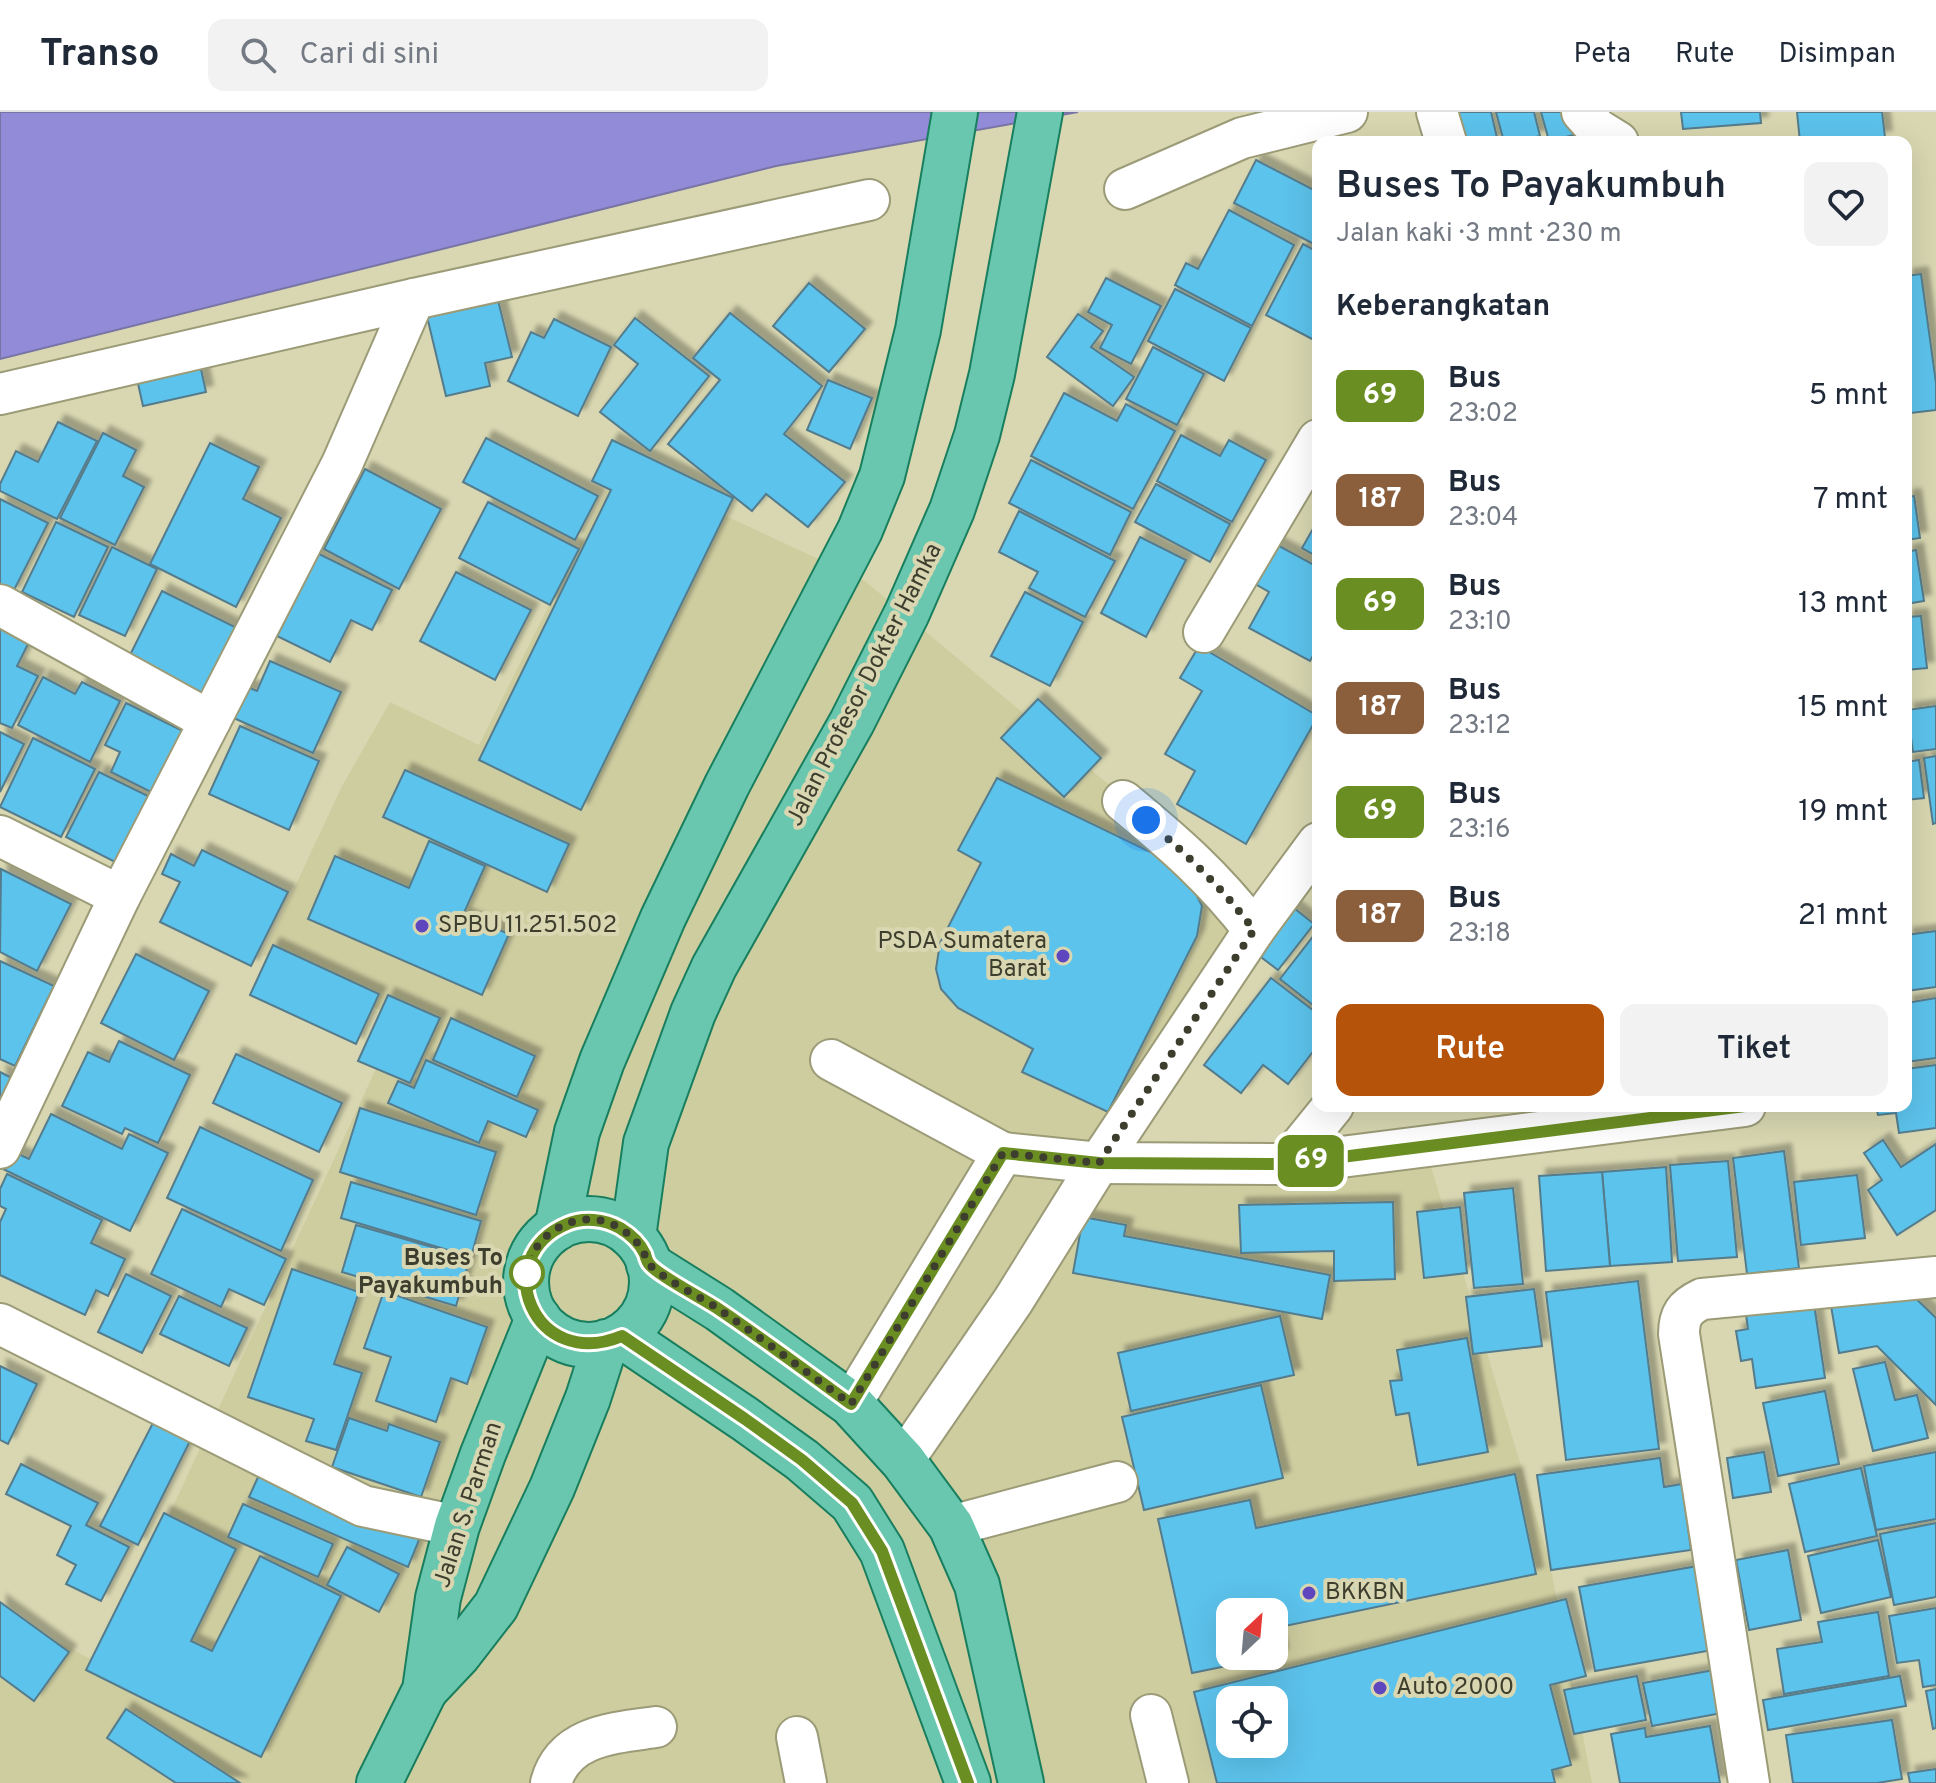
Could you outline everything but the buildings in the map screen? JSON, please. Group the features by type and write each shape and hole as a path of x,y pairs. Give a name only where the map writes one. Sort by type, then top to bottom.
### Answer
{"main road":[{"path":"557,1228 577,1132 602,1061 663,918 727,785 860,530 882,476 918,330 955,112"},
{"name":"Jalan Profesor Dokter Hamka","path":"641,1251 646,1143 693,1013 714,967 852,722 907,613 952,510 977,435 992,374 1040,112"},
{"path":"641,1251 652,1279 647,1305 641,1317 614,1339 589,1345 569,1342 551,1332 529,1303 527,1268 544,1238 572,1221 605,1221 641,1251 851,1404 903,1461 951,1526 977,1585 1021,1783"},
{"name":"Jalan S. Parman","path":"379,1783 425,1690 438,1598 457,1526 538,1318"},
{"path":"425,1690 458,1655 496,1606 552,1488 614,1339"},
{"path":"614,1339 745,1419 802,1460 852,1503 882,1551 968,1783"}],"street":[{"path":"1125,189 1242,138 1347,112"},
{"path":"1437,112 1444,136"},
{"path":"1582,112 1597,129 1608,136"},
{"path":"0,394 414,299 869,200"},
{"path":"0,1148 120,896 342,464 414,299"},
{"path":"1204,632 1312,450"},
{"path":"0,605 210,721"},
{"path":"1123,801 1193,859 1218,884 1254,930"},
{"path":"0,836 120,896"},
{"path":"903,1461 1013,1301 1099,1163 1254,930 1312,851"},
{"path":"831,1060 1003,1153 1099,1163 1286,1164 1698,1112"},
{"path":"1286,1164 1328,1112"},
{"path":"851,1404 1003,1153"},
{"path":"1749,1783 1679,1334 1680,1317 1688,1306 1702,1299 1936,1277"},
{"path":"0,1324 363,1506 457,1526"},
{"path":"951,1526 1117,1482"},
{"path":"1151,1715 1168,1783"},
{"path":"551,1783 555,1767 570,1749 620,1732 656,1727"},
{"path":"797,1737 806,1783"}],"shaded area":[{"path":"0,112 1078,112 776,166 0,359"},
{"path":"619,466 865,581 1264,914 1091,1177 1429,1160 1549,1559 1592,1783 0,1783 0,1611 100,1664 399,1019 263,955 342,786 390,702 479,745"}],"bus line":[{"name":"69","path":"968,1783 882,1551 852,1503 802,1460 688,1378 622,1336 589,1345 569,1342 551,1332 529,1303 526,1286 527,1268 544,1238 572,1221 605,1221 620,1228 633,1237 649,1265 719,1309 851,1404 1003,1153 1099,1163 1286,1164 1702,1112"}],"place":[{"name":"SPBU 11.251.502","path":"422,926"},
{"name":"PSDA Sumatera Barat","path":"1063,956"},
{"name":"Buses To Payakumbuh","path":"527,1273"},
{"name":"BKKBN","path":"1309,1593"},
{"name":"Auto 2000","path":"1380,1688"}],"route":[{"path":"527,1273 534,1252 544,1238 557,1228 572,1221 605,1221 633,1237 649,1265 719,1309 851,1404 1003,1153 1099,1163 1254,930 1218,884 1146,820"}]}
